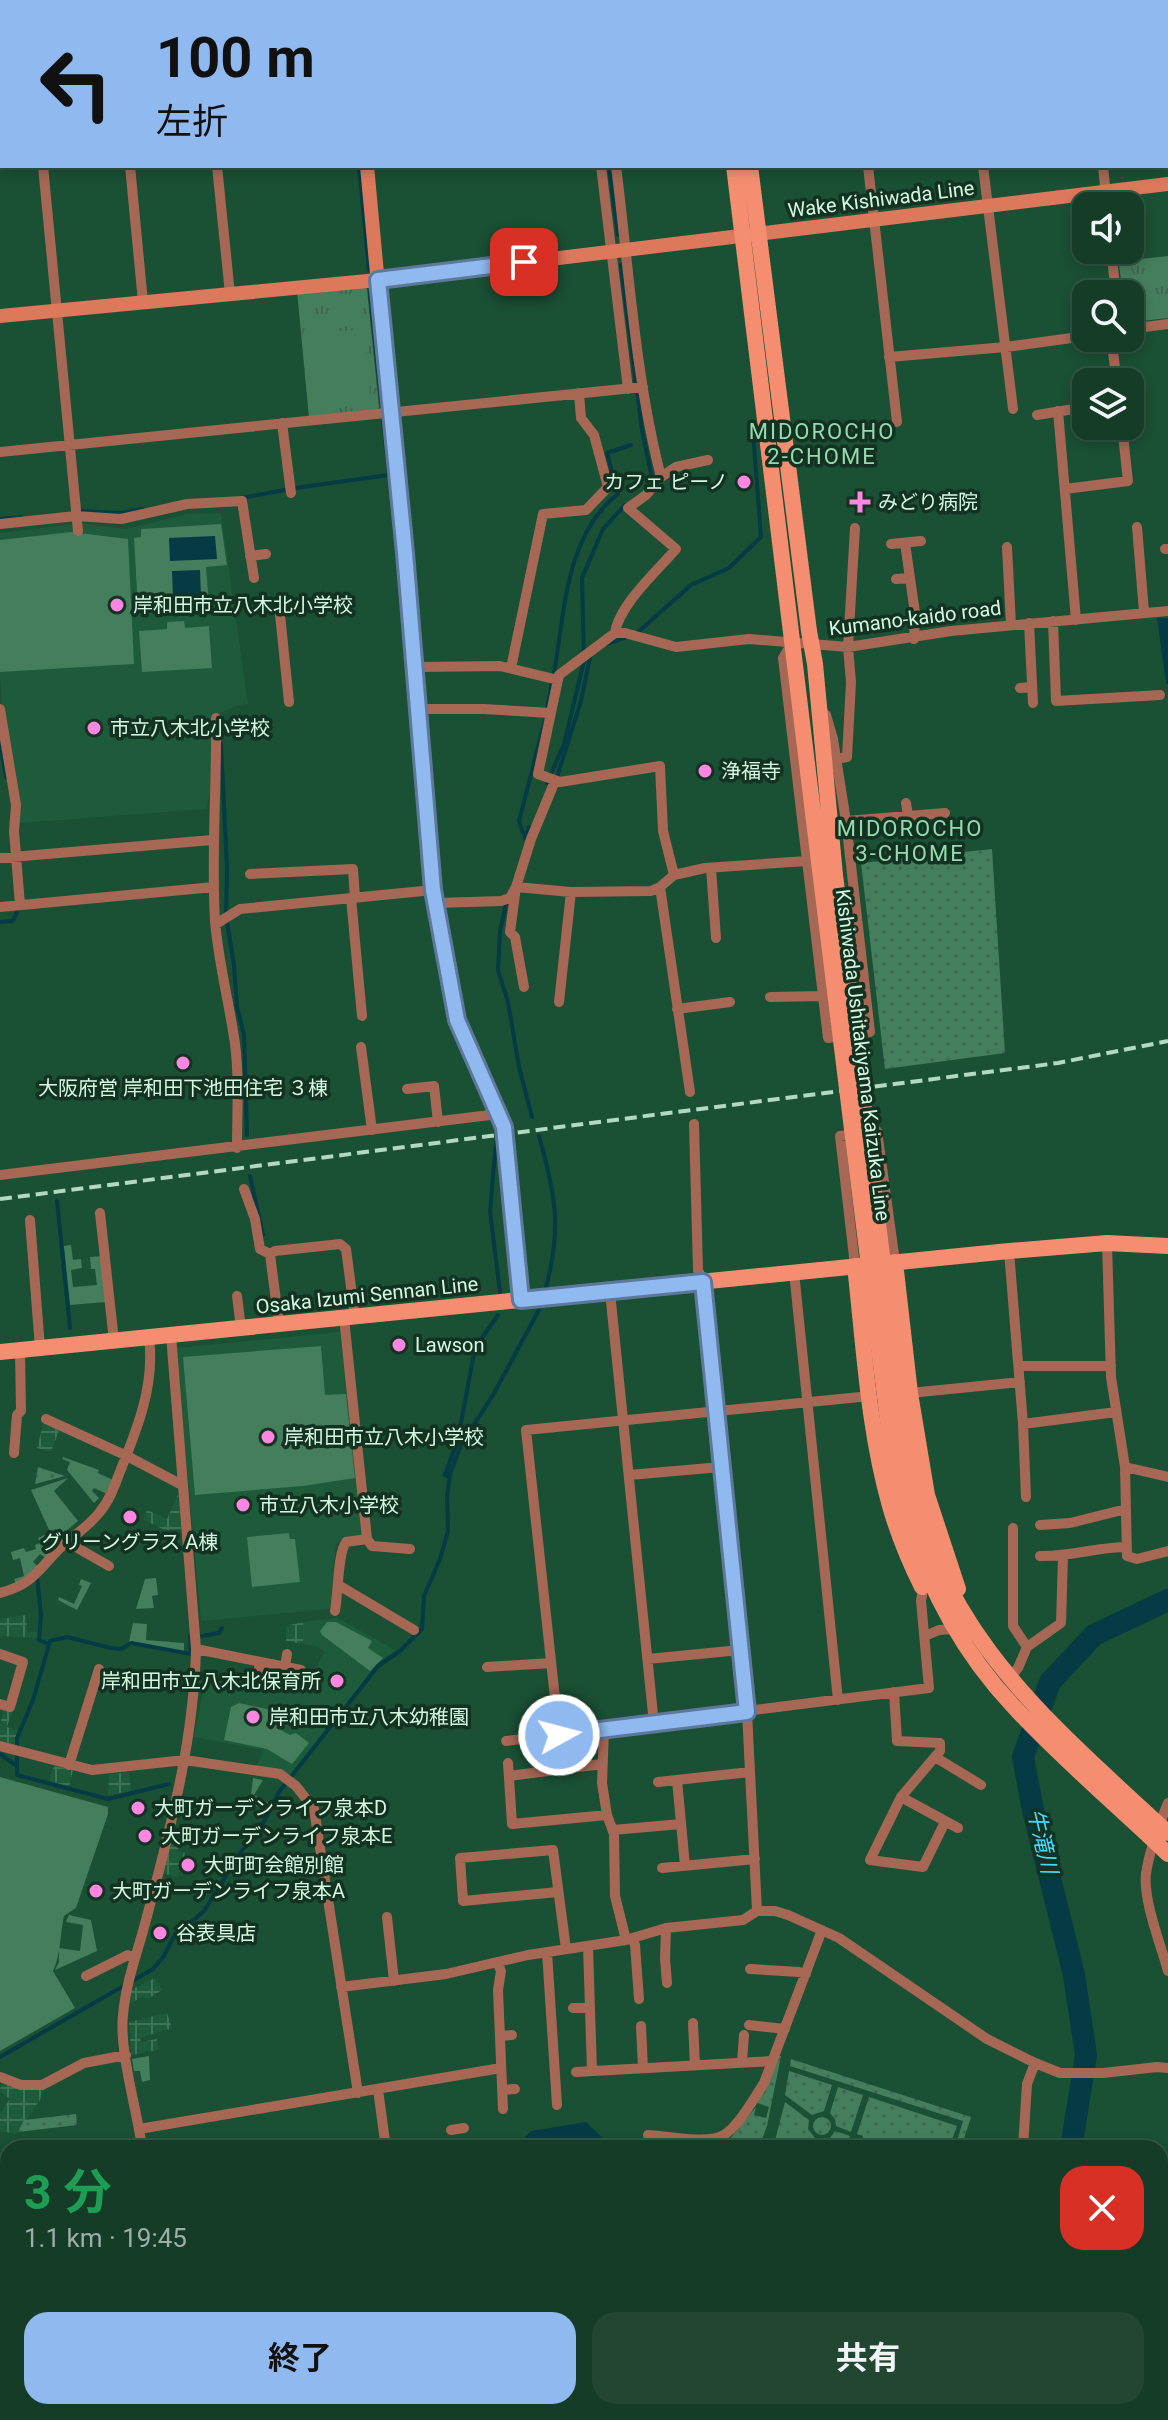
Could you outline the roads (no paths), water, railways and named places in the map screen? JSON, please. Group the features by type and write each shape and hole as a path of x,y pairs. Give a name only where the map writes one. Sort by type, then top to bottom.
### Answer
{"main road":[{"name":"Kishiwada Ushitakiyama Kaizuka Line","path":"734,168 750,236 818,690 828,876"},
{"name":"Kishiwada Ushitakiyama Kaizuka Line","path":"750,168 750,236 792,643 828,876 899,1452 910,1475 955,1620 988,1677 1013,1707 1066,1749 1160,1833 1168,1854"},
{"name":"Osaka Izumi Sennan Line","path":"0,1352 1009,1251 1107,1243 1168,1246"},
{"path":"895,1262 910,1393 927,1495 955,1578 955,1620"},
{"path":"855,1266 877,1452 890,1507 906,1554 923,1590 955,1620"},
{"name":"Kishiwada Ushitakiyama Kaizuka Line","path":"955,1620 1066,1749"}],"street":[{"path":"43,168 78,531"},
{"path":"130,168 143,302"},
{"path":"217,168 230,294"},
{"path":"367,168 416,667 433,890 457,1020 505,1134 521,1300"},
{"path":"601,168 619,250"},
{"path":"616,168 619,250 636,388 661,477"},
{"path":"868,168 897,422"},
{"path":"983,168 1013,409"},
{"path":"1103,168 1105,192"},
{"name":"Wake Kishiwada Line","path":"1135,192 1168,184"},
{"name":"Wake Kishiwada Line","path":"0,316 378,280 987,206 1072,201"},
{"path":"1144,327 1168,324"},
{"path":"889,357 1072,338"},
{"path":"0,452 636,388"},
{"path":"511,668 543,514 586,510 608,487 594,435 581,418 579,393"},
{"path":"1037,415 1072,409"},
{"path":"1058,411 1076,620"},
{"path":"282,423 291,493"},
{"path":"1065,489 1128,481 1124,440"},
{"path":"674,875 663,831 660,766 581,780 551,779 538,774 559,675 615,633 632,599 676,549 628,508 676,467 708,460"},
{"path":"0,524 76,516 121,519 187,504 242,501 254,578"},
{"path":"1137,527 1144,612"},
{"path":"837,759 847,757 851,682 848,647 855,528"},
{"path":"891,544 921,541"},
{"path":"905,543 915,613 914,639"},
{"path":"1007,547 1011,625"},
{"path":"250,556 266,554"},
{"path":"896,579 909,578"},
{"path":"279,605 289,702"},
{"name":"Kumano-kaido road","path":"615,633 676,647 749,639 848,647 951,631 1168,611"},
{"path":"1053,621 1056,701 1160,695"},
{"path":"1029,623 1033,703"},
{"path":"792,643 783,658 828,1038 870,1032 837,759 818,690"},
{"path":"416,667 511,668 558,680"},
{"path":"1020,688 1032,687"},
{"path":"0,709 1,732 16,805 14,831 20,905"},
{"path":"418,709 551,713"},
{"path":"216,718 216,810 212,840 216,870 214,887 227,1006 234,1031 237,1148"},
{"path":"524,987 515,937 510,932 516,887 551,779"},
{"path":"906,803 908,816"},
{"path":"846,821 945,813"},
{"path":"0,858 212,840"},
{"path":"516,887 571,892 651,891 674,875 711,868 806,861"},
{"path":"711,868 716,938"},
{"path":"250,874 353,869 362,1016"},
{"path":"0,907 214,887"},
{"path":"437,903 506,900 516,887"},
{"path":"660,887 690,1092"},
{"path":"216,924 240,909 433,890"},
{"path":"559,1002 571,892"},
{"path":"770,997 822,996"},
{"path":"677,1009 730,1002"},
{"path":"361,1047 372,1130"},
{"path":"407,1089 434,1086 438,1122"},
{"path":"0,1175 498,1114"},
{"path":"694,1124 698,1270 703,1282 747,1712 757,1911"},
{"path":"855,1266 840,1136 877,1131 895,1262"},
{"path":"244,1189 255,1219 260,1249 270,1254"},
{"path":"98,1219 113,1273 114,1341"},
{"path":"30,1220 40,1348"},
{"path":"1107,1243 1111,1366 1125,1467 1127,1556 1137,1559 1168,1551"},
{"path":"270,1254 340,1244 346,1249 367,1539 372,1546 410,1549"},
{"path":"1009,1251 1026,1497"},
{"path":"270,1254 279,1324"},
{"path":"794,1272 838,1700"},
{"path":"610,1292 654,1724"},
{"path":"237,1296 241,1328"},
{"path":"141,2140 122,2018 128,1983 185,1760 196,1688 196,1649 171,1335"},
{"path":"0,1593 27,1584 101,1512 115,1488 136,1435 151,1359 149,1338"},
{"path":"14,1453 17,1415 21,1411 20,1350"},
{"path":"1019,1366 1111,1366"},
{"path":"910,1393 1020,1382"},
{"path":"559,1735 526,1430 870,1396"},
{"path":"1023,1424 1116,1412"},
{"path":"46,1419 182,1485"},
{"path":"629,1475 721,1467"},
{"path":"1125,1467 1168,1477"},
{"path":"1040,1525 1070,1523 1126,1509"},
{"path":"1013,1528 1013,1626 1027,1647"},
{"path":"335,1611 340,1586 340,1548 346,1542 367,1539"},
{"path":"67,1542 109,1566"},
{"path":"1040,1556 1127,1547"},
{"path":"1014,1685 1027,1647 1061,1623 1063,1556"},
{"path":"340,1586 414,1630"},
{"path":"506,1741 929,1688 921,1601 923,1590"},
{"path":"925,1636 955,1620"},
{"path":"196,1649 301,1670"},
{"path":"648,1659 740,1650"},
{"path":"0,1654 23,1662 10,1707 0,1704"},
{"path":"285,1667 287,1654"},
{"path":"258,1674 260,1662"},
{"path":"487,1667 551,1663"},
{"path":"69,1765 99,1669"},
{"path":"894,1692 897,1741 940,1743 940,1751 901,1797 870,1860 923,1867 945,1822"},
{"path":"604,1730 602,1764 607,1815 616,1851 615,1896 629,1939 635,1945 639,1999"},
{"path":"0,1746 69,1765 102,1769 185,1760 280,1774 290,1781 314,1809 358,2093"},
{"path":"935,1757 981,1785"},
{"path":"508,1763 512,1824 607,1815"},
{"path":"509,1776 602,1764"},
{"path":"658,1782 750,1772"},
{"path":"677,1780 685,1866"},
{"path":"901,1797 958,1828"},
{"path":"1168,1803 1145,1876 1168,1971"},
{"path":"613,1830 681,1824"},
{"path":"558,1892 463,1901 460,1858 553,1850 566,1949"},
{"path":"662,1868 755,1859"},
{"path":"341,1987 446,1974 476,1961 497,1962 629,1939 666,1928 743,1920 757,1911 788,1915 839,1938 987,2039 1060,2073 1168,2068"},
{"path":"387,1917 394,1981"},
{"path":"666,1928 667,1983"},
{"path":"648,2135 714,2139 726,2135 757,2094 822,1930"},
{"path":"588,1946 592,2071"},
{"path":"547,1952 557,2105"},
{"path":"86,1976 128,1955 135,1958"},
{"path":"497,1962 501,1971 498,1990 503,2109"},
{"path":"750,1969 806,1974"},
{"path":"573,2008 590,2008"},
{"path":"693,2023 695,2065"},
{"path":"641,2026 643,2068"},
{"path":"742,2062 747,2030 785,2029"},
{"path":"500,2036 512,2035"},
{"path":"0,2077 21,2085 42,2085 84,2063 126,2055"},
{"path":"576,2072 772,2061"},
{"path":"1024,2140 1027,2084 1035,2063"},
{"path":"139,2129 501,2068"},
{"path":"502,2090 515,2089"},
{"path":"378,2090 385,2140"},
{"path":"451,2130 464,2128"}],"water":[{"path":"215,536 217,559 170,561 169,538"},
{"path":"200,570 201,597 173,598 172,571"},
{"path":"1157,618 1168,618 1168,685 1166,683"},
{"path":"586,2122 605,2140 522,2140 531,2131"}],"waterway":[{"path":"359,168 369,270"},
{"path":"609,168 618,235"},
{"path":"621,265 642,430 652,478 650,484"},
{"path":"370,293 382,406"},
{"path":"383,421 391,479"},
{"path":"637,633 691,585 729,568 761,537 753,431"},
{"path":"554,673 565,600 577,553 600,511 618,494 607,453 631,445"},
{"path":"295,488 389,475"},
{"path":"242,498 284,490"},
{"path":"547,783 564,744 584,661 582,578 603,529 625,505"},
{"path":"81,511 121,513 142,509"},
{"path":"0,519 21,517"},
{"path":"407,635 410,681"},
{"path":"607,644 626,637"},
{"path":"557,777 581,701 590,657"},
{"path":"547,709 552,683"},
{"path":"526,835 519,821 545,720"},
{"path":"0,742 6,777"},
{"path":"221,744 226,915 237,1007 244,1035 247,1135"},
{"path":"525,838 529,827"},
{"path":"507,900 500,931 498,970 508,1002 519,1067 532,1117"},
{"path":"0,922 13,921 17,912"},
{"path":"539,1136 550,1177 555,1213 554,1249 545,1291"},
{"path":"496,1142 490,1211 500,1292"},
{"path":"250,1176 263,1235"},
{"path":"57,1201 70,1328"},
{"path":"0,2057 153,1969 173,1938 204,1911 243,1849 255,1839 279,1792 378,1666 399,1652 422,1629 424,1596 448,1531 450,1474 461,1445 493,1395 539,1310"},
{"path":"449,1477 445,1475 458,1439 475,1348 498,1315"},
{"path":"37,1577 41,1614 39,1640 48,1644"},
{"name":"牛滝川","path":"1072,2140 1086,2055 1074,1975 1023,1757 1050,1682 1094,1635 1168,1600"},
{"path":"202,1636 219,1633 222,1628"},
{"path":"0,1754 17,1766 17,1738 33,1700 50,1641 67,1637 111,1648 121,1649 131,1643 191,1654 190,1636"},
{"path":"17,1766 17,1775 108,1799 169,1784"}],"railway":[{"path":"0,1199 1058,1063 1168,1041"}],"place":[{"name":"カフェ ピーノ","path":"744,482"},
{"name":"みどり病院","path":"860,502"},
{"name":"岸和田市立八木北小学校","path":"117,605"},
{"name":"市立八木北小学校","path":"94,728"},
{"name":"浄福寺","path":"705,771"},
{"name":"大阪府営 岸和田下池田住宅 ３棟","path":"183,1063"},
{"name":"Lawson","path":"399,1345"},
{"name":"岸和田市立八木小学校","path":"268,1437"},
{"name":"市立八木小学校","path":"243,1505"},
{"name":"グリーングラス A棟","path":"130,1517"},
{"name":"岸和田市立八木北保育所","path":"337,1681"},
{"name":"岸和田市立八木幼稚園","path":"253,1717"},
{"name":"大町ガーデンライフ泉本D","path":"138,1808"},
{"name":"大町ガーデンライフ泉本E","path":"145,1836"},
{"name":"大町町会館別館","path":"188,1865"},
{"name":"大町ガーデンライフ泉本A","path":"96,1891"},
{"name":"谷表具店","path":"160,1933"}],"district":[{"name":"MIDOROCHO 2-CHOME","path":"822,444"},
{"name":"MIDOROCHO 3-CHOME","path":"910,840"}]}
